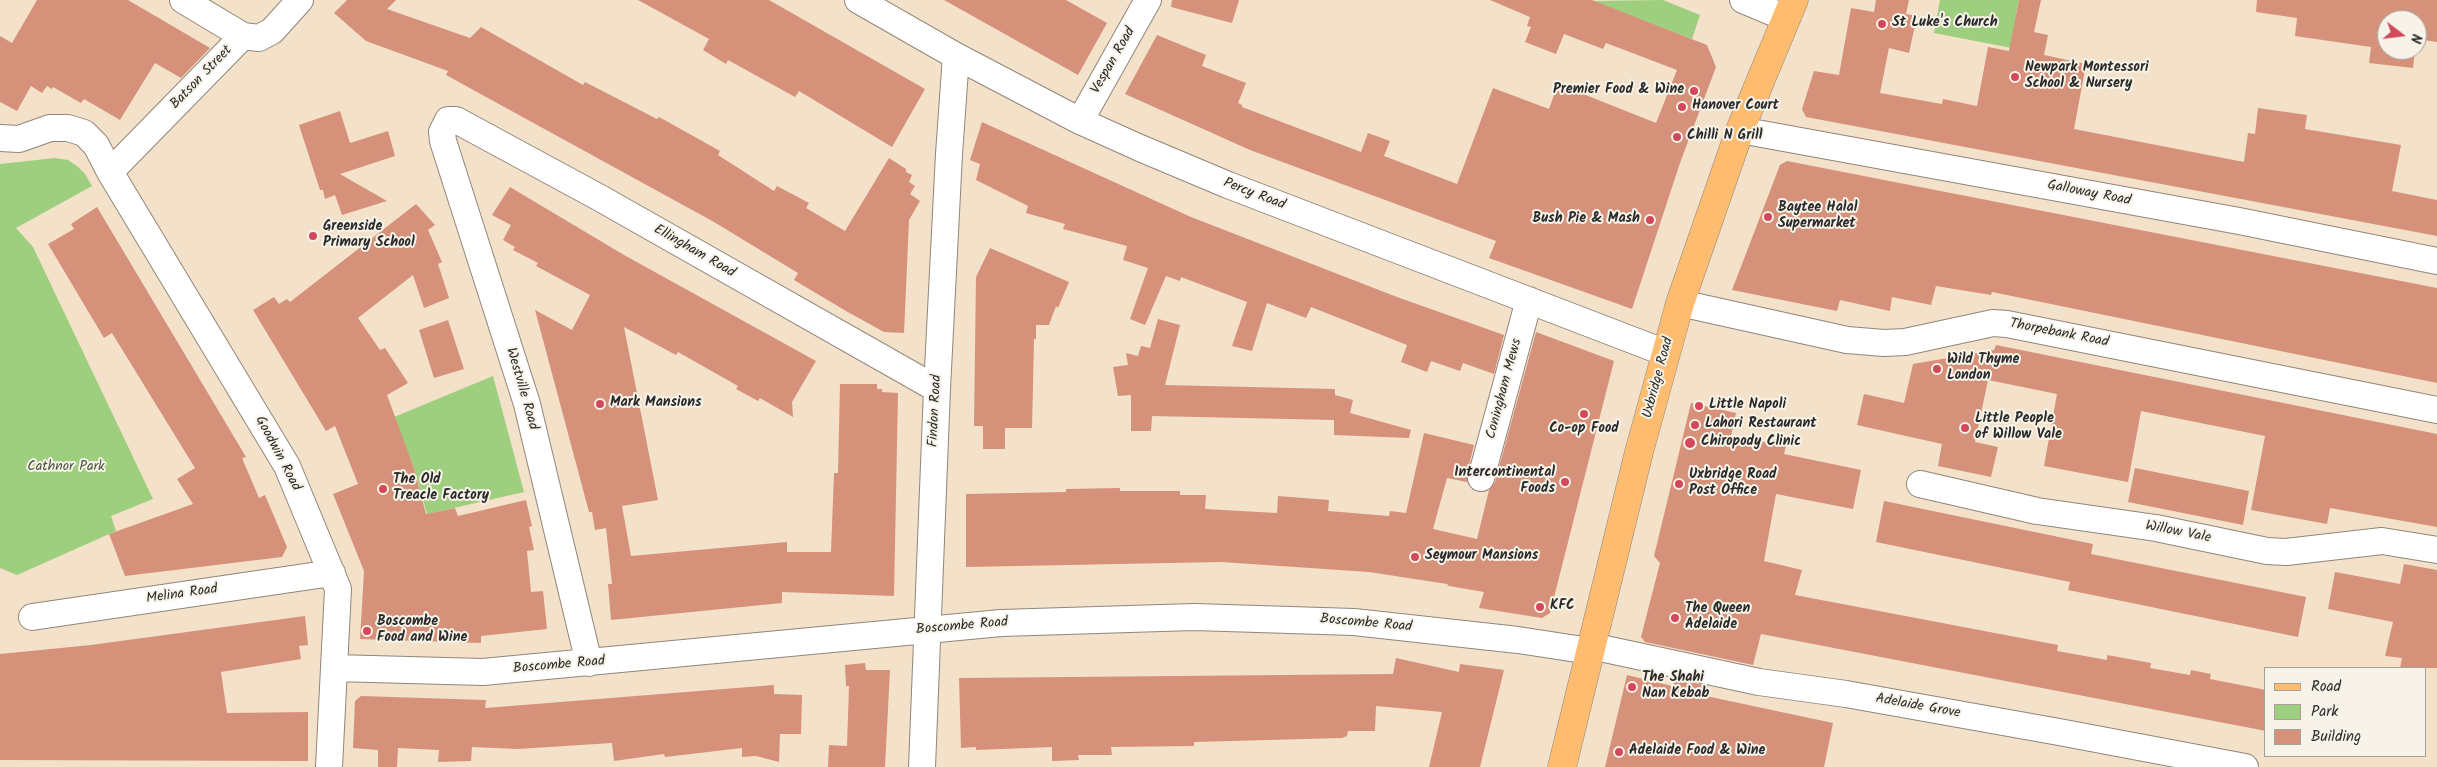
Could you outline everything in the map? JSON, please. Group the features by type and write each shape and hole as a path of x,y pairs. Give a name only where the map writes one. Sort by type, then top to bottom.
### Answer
{"main road":[{"name":"Uxbridge Road","path":"1562,767 1639,452 1680,303 1740,130 1790,9"}],"street":[{"path":"183,0 243,36"},
{"name":"Batson Street","path":"110,172 243,36 259,38 265,36 300,0"},
{"name":"Vespan Road","path":"1080,121 1148,0"},
{"path":"1743,0 1790,9"},
{"name":"Percy Road","path":"872,3 956,56 1080,121 1228,185 1666,353"},
{"name":"Findon Road","path":"922,767 937,389 956,56"},
{"name":"Ellingham Road","path":"448,120 456,120 600,198 937,389"},
{"name":"Westville Road","path":"448,120 442,132 443,141 527,404 589,663"},
{"name":"Goodwin Road","path":"0,138 19,139 50,128 68,128 84,133 96,145 110,172 287,466 338,589 329,767"},
{"name":"Galloway Road","path":"1740,130 2239,221 2437,261"},
{"name":"Coningham Mews","path":"1481,478 1529,300"},
{"name":"Thorpebank Road","path":"1680,303 1847,340 1884,343 1905,342 1993,323 2007,324 2437,410"},
{"name":"Willow Vale","path":"1920,484 2037,511 2156,528 2266,551 2286,552 2382,541 2437,550"},
{"name":"Melina Road","path":"32,617 332,573"},
{"name":"Boscombe Road","path":"334,668 483,672 926,629 1074,620 1276,618 1338,621 1590,648"},
{"name":"Adelaide Grove","path":"1590,648 1759,682 1846,694 2245,767"}],"green space":[{"path":"1663,0 1700,15 1692,39 1593,1"},
{"path":"1940,0 2019,0 2016,14 2023,16 2017,49 1934,33"},
{"name":"Cathnor Park","path":"55,158 68,160 77,166 85,174 92,186 16,228 33,247 153,499 111,516 116,531 17,575 0,568 0,164"},
{"path":"493,376 524,492 427,514 414,468 394,417"}],"building":[{"path":"37,0 128,0 210,48 181,78 155,63 120,120 84,99 81,103 53,87 52,89 47,86 42,93 31,86 17,111 0,102 0,36 12,43"},
{"path":"347,0 396,0 387,9 470,38 481,27 583,85 585,82 657,119 659,117 720,151 718,155 774,191 777,186 809,203 806,208 845,231 889,158 912,175 909,182 915,186 910,194 920,201 909,220 904,333 884,332 846,311 794,280 798,273 714,222 446,75 448,71 366,41 334,13"},
{"path":"638,0 769,0 925,89 892,147 799,91 795,97 728,60 726,64 703,50 709,39"},
{"path":"944,0 1066,0 1107,23 1078,75"},
{"path":"1172,0 1239,0 1232,23 1171,7"},
{"path":"1490,0 1592,0 1707,45 1716,67 1680,163 1632,309 1489,258 1496,241 1250,150 1125,94 1157,35 1206,55 1202,66 1246,83 1238,103 1242,107 1361,152 1368,133 1390,141 1384,156 1457,184 1493,88 1549,109 1558,84 1656,123 1677,70 1606,43 1603,49 1564,34 1556,54 1525,42 1531,27 1527,26 1530,17"},
{"path":"1876,0 1909,0 1906,14 1917,16 1909,53 1889,48 1880,93 1942,104 1943,99 1977,106 1988,47 2009,51 2019,0 2041,0 2034,32 2048,35 2044,55 2086,64 2074,129 2244,162 2248,133 2255,134 2258,108 2307,115 2305,129 2401,145 2392,191 2437,200 2437,236 1806,117 1802,109 1814,71 1839,75 1851,8 1874,12"},
{"path":"2257,0 2437,0 2437,42 2427,40 2427,10 2377,10 2377,60 2414,60 2413,68 2369,63 2371,47 2295,36 2297,18 2256,12"},
{"path":"340,111 350,143 388,131 395,156 340,174 387,201 342,215 335,195 325,199 323,190 320,190 299,125"},
{"path":"982,122 1191,217 1397,297 1504,335 1494,374 1463,363 1460,371 1431,361 1427,372 1401,362 1407,345 1311,307 1306,318 1267,303 1252,351 1232,346 1247,302 1181,277 1180,281 1166,276 1145,325 1130,319 1148,268 1123,260 1127,246 1063,229 1065,224 1026,213 1028,206 976,180 980,164 970,160"},
{"path":"1787,161 2437,288 2437,383 1992,292 1991,295 1936,286 1931,305 1892,297 1890,311 1840,300 1837,311 1732,290 1780,165"},
{"path":"510,187 624,255 816,361 792,402 793,417 760,398 758,401 736,389 738,386 678,352 676,355 624,327 658,500 622,506 631,556 787,542 787,552 831,552 834,473 838,473 840,384 877,384 877,389 882,389 882,392 898,393 894,596 782,592 782,603 611,620 608,584 612,584 606,528 595,530 592,512 589,512 535,310 572,330 590,295 536,266 538,263 513,250 515,247 503,240 511,225 492,215"},
{"path":"416,204 435,225 428,230 442,262 438,264 449,298 424,308 413,275 358,318 380,350 385,348 408,383 387,395 414,468 426,514 455,508 458,516 526,500 532,526 529,527 534,550 527,551 531,592 543,591 547,629 481,636 481,643 360,639 364,571 333,494 358,484 335,426 326,431 253,310 274,297 279,304 287,299 290,302"},
{"path":"97,207 246,457 242,458 259,498 265,495 287,547 282,557 125,576 109,534 193,504 177,479 195,468 112,333 104,338 48,244 74,229 71,224"},
{"path":"990,248 1069,282 1058,308 1056,306 1049,325 1036,325 1032,428 1005,428 1005,449 983,449 983,426 974,426 976,277"},
{"path":"1158,319 1180,325 1165,385 1335,389 1335,395 1353,400 1350,413 1411,430 1409,438 1334,435 1334,420 1152,416 1151,431 1131,431 1131,395 1118,396 1113,367 1128,365 1126,353 1138,356 1141,346 1150,348"},
{"path":"448,320 464,369 434,378 419,330"},
{"path":"1536,332 1614,361 1550,613 1542,618 1479,608 1484,592 1449,586 1447,584 1369,572 1221,562 966,567 966,494 1066,492 1066,489 1120,488 1120,491 1180,491 1180,495 1206,495 1205,509 1277,513 1278,496 1329,500 1328,511 1389,516 1390,511 1406,513 1424,433 1474,445 1467,482 1447,478 1433,529 1477,539 1489,490 1495,482"},
{"path":"1996,345 2437,434 2437,527 2330,508 2327,524 2251,510 2265,436 2141,411 2128,482 2044,466 2057,394 1988,380 1975,442 1998,447 1991,477 1938,466 1942,444 1857,425 1864,394 1904,403 1913,364 1994,350"},
{"path":"1691,403 1736,413 1731,436 1786,446 1784,454 1861,470 1853,509 1776,494 1764,561 1802,570 1795,595 2058,645 2057,651 2107,660 2107,655 2151,663 2150,668 2190,675 2191,670 2211,674 2210,679 2264,690 2264,731 1761,634 1753,665 1645,642 1641,637 1660,563 1654,556"},
{"path":"2135,468 2249,491 2243,525 2128,502"},
{"path":"1884,501 2093,544 2091,554 2306,597 2298,637 2068,590 2070,582 1876,542"},
{"path":"2404,564 2437,570 2437,668 2400,667 2402,658 2385,656 2393,622 2328,609 2335,572 2400,584"},
{"path":"305,616 308,645 299,646 301,659 221,672 227,713 308,712 308,761 0,760 0,654 91,645"},
{"path":"1396,658 1459,672 1460,664 1504,670 1480,767 1429,767 1442,712 1376,706 1375,731 1348,731 1347,736 1342,738 1194,742 1194,746 1111,747 1112,755 1078,755 1079,760 1052,761 1052,747 976,750 976,747 961,748 959,678 1393,674"},
{"path":"865,663 866,670 890,670 885,767 828,767 829,745 847,746 849,686 846,686 845,665"},
{"path":"1627,675 1676,687 1670,678 1708,686 1706,696 1833,723 1824,767 1605,767"},
{"path":"774,685 774,694 802,695 801,734 780,734 779,762 756,756 742,757 742,748 665,757 664,754 614,761 612,743 518,749 472,747 471,761 438,762 439,750 398,748 397,767 378,767 378,750 353,748 355,701 361,696 486,700 485,708"}],"place":[{"name":"St Luke's Church","path":"1882,24"},
{"name":"Newpark Montessori School & Nursery","path":"2015,77"},
{"name":"Premier Food & Wine","path":"1694,91"},
{"name":"Hanover Court","path":"1682,107"},
{"name":"Chilli N Grill","path":"1677,137"},
{"name":"Baytee Halal Supermarket","path":"1768,217"},
{"name":"Bush Pie & Mash","path":"1650,220"},
{"name":"Greenside Primary School","path":"313,236"},
{"name":"Wild Thyme London","path":"1937,369"},
{"name":"Mark Mansions","path":"600,404"},
{"name":"Little Napoli","path":"1699,406"},
{"name":"Co-op Food","path":"1584,414"},
{"name":"Lahori Restaurant","path":"1695,425"},
{"name":"Little People of Willow Vale","path":"1965,428"},
{"name":"Chiropody Clinic","path":"1690,443"},
{"name":"Intercontinental Foods","path":"1565,482"},
{"name":"Uxbridge Road Post Office","path":"1679,484"},
{"name":"The Old Treacle Factory","path":"383,489"},
{"name":"Seymour Mansions","path":"1415,557"},
{"name":"KFC","path":"1540,607"},
{"name":"The Queen Adelaide","path":"1675,618"},
{"name":"Boscombe Food and Wine","path":"367,631"},
{"name":"The Shahi Nan Kebab","path":"1632,687"},
{"name":"Adelaide Food & Wine","path":"1619,752"}]}
